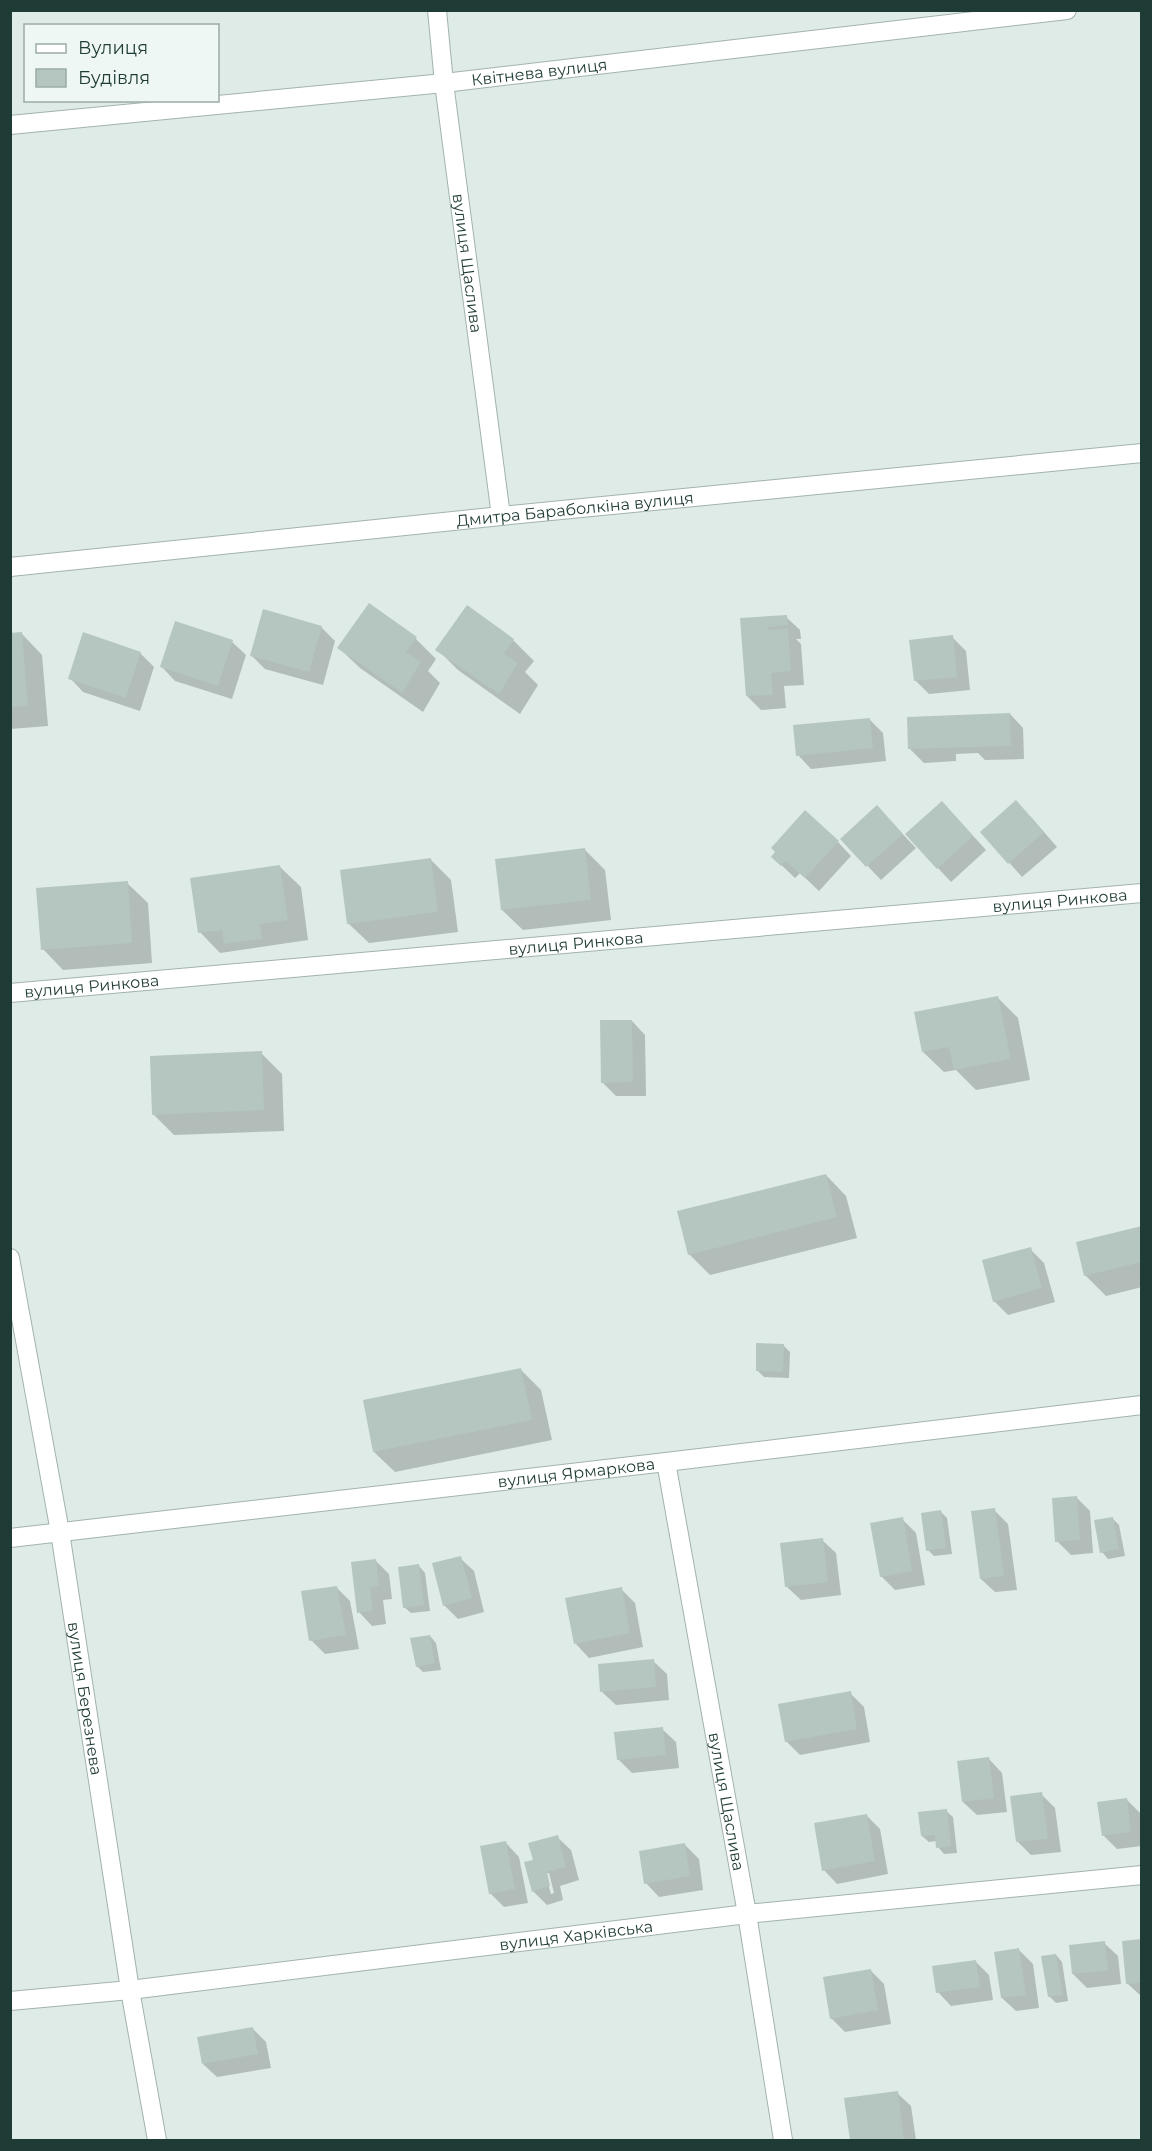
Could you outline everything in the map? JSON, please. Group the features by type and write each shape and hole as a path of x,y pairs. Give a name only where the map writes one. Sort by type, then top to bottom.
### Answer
{"street":[{"name":"вулиця Щаслива","path":"437,10 444,83 501,516"},
{"name":"Квітнева вулиця","path":"10,125 444,83 1067,10"},
{"name":"Дмитра Бараболкіна вулиця","path":"10,567 1142,453"},
{"name":"вулиця Ринкова","path":"10,993 1142,893"},
{"name":"вулиця Березнева","path":"10,1258 60,1532 130,1990 157,2140"},
{"name":"вулиця Ярмаркова","path":"10,1538 1142,1404"},
{"name":"вулиця Щаслива","path":"666,1462 747,1914 783,2140"},
{"name":"вулиця Харківська","path":"10,2001 130,1990 747,1914 1142,1875"}],"building":[{"path":"369,603 417,637 406,652 421,662 402,693 337,648"},
{"path":"467,605 514,639 504,654 518,663 499,694 435,650"},
{"path":"263,609 322,626 309,672 250,656"},
{"path":"787,615 788,625 768,627 768,630 788,629 791,671 771,673 773,695 746,696 740,618"},
{"path":"175,621 233,640 218,686 160,667"},
{"path":"22,632 28,706 10,707 10,633"},
{"path":"83,632 141,652 126,698 68,679"},
{"path":"953,635 957,677 914,681 909,640"},
{"path":"1010,713 1011,746 908,749 907,717"},
{"path":"870,718 873,748 796,756 793,725"},
{"path":"1016,800 1044,832 1008,864 980,832"},
{"path":"942,801 973,836 937,869 905,834"},
{"path":"877,805 903,834 866,867 840,839"},
{"path":"805,810 839,841 805,878 785,861 781,866 771,857 775,852 771,848"},
{"path":"585,848 591,900 501,910 495,859"},
{"path":"431,858 438,912 347,924 340,870"},
{"path":"280,865 288,920 260,924 262,939 224,944 222,930 198,933 190,878"},
{"path":"128,881 132,943 41,950 36,888"},
{"path":"998,996 1011,1059 954,1070 949,1047 922,1052 914,1012"},
{"path":"600,1020 632,1020 633,1082 601,1083"},
{"path":"262,1051 264,1110 152,1115 150,1056"},
{"path":"826,1174 837,1217 688,1255 677,1211"},
{"path":"1142,1226 1142,1262 1084,1276 1076,1242"},
{"path":"1031,1247 1042,1288 993,1302 982,1260"},
{"path":"756,1343 784,1344 783,1372 756,1371"},
{"path":"521,1368 532,1420 373,1452 363,1400"},
{"path":"1077,1496 1080,1540 1055,1542 1052,1498"},
{"path":"995,1508 1004,1576 980,1579 971,1511"},
{"path":"941,1510 946,1548 926,1551 921,1513"},
{"path":"903,1517 912,1571 880,1577 870,1523"},
{"path":"1113,1517 1119,1549 1100,1553 1094,1520"},
{"path":"823,1538 828,1582 785,1587 780,1543"},
{"path":"461,1556 472,1598 443,1606 432,1563"},
{"path":"376,1559 379,1586 370,1587 373,1611 357,1613 351,1562"},
{"path":"419,1564 424,1605 403,1608 398,1567"},
{"path":"337,1586 346,1635 309,1641 301,1591"},
{"path":"622,1587 630,1633 574,1644 565,1598"},
{"path":"430,1635 435,1663 416,1667 410,1638"},
{"path":"654,1659 656,1687 600,1692 598,1664"},
{"path":"851,1691 857,1729 785,1742 778,1704"},
{"path":"663,1727 666,1755 617,1760 614,1732"},
{"path":"989,1757 994,1798 962,1802 957,1761"},
{"path":"1042,1792 1048,1839 1016,1842 1010,1796"},
{"path":"1127,1798 1131,1832 1102,1836 1097,1802"},
{"path":"947,1809 951,1846 936,1848 935,1835 921,1836 918,1812"},
{"path":"867,1814 875,1861 822,1871 814,1823"},
{"path":"558,1835 566,1867 547,1872 550,1886 532,1892 524,1862 533,1860 528,1843"},
{"path":"506,1841 515,1889 489,1894 480,1846"},
{"path":"685,1843 690,1876 644,1884 639,1851"},
{"path":"1142,1939 1142,1983 1126,1984 1122,1941"},
{"path":"1105,1941 1108,1971 1072,1974 1069,1945"},
{"path":"1019,1948 1026,1995 1001,1998 994,1952"},
{"path":"1056,1954 1063,1995 1048,1997 1041,1956"},
{"path":"976,1960 980,1987 936,1993 932,1966"},
{"path":"871,1969 878,2010 830,2019 823,1977"},
{"path":"253,2027 258,2054 202,2064 197,2037"},
{"path":"898,2091 904,2140 850,2140 844,2098"}]}
